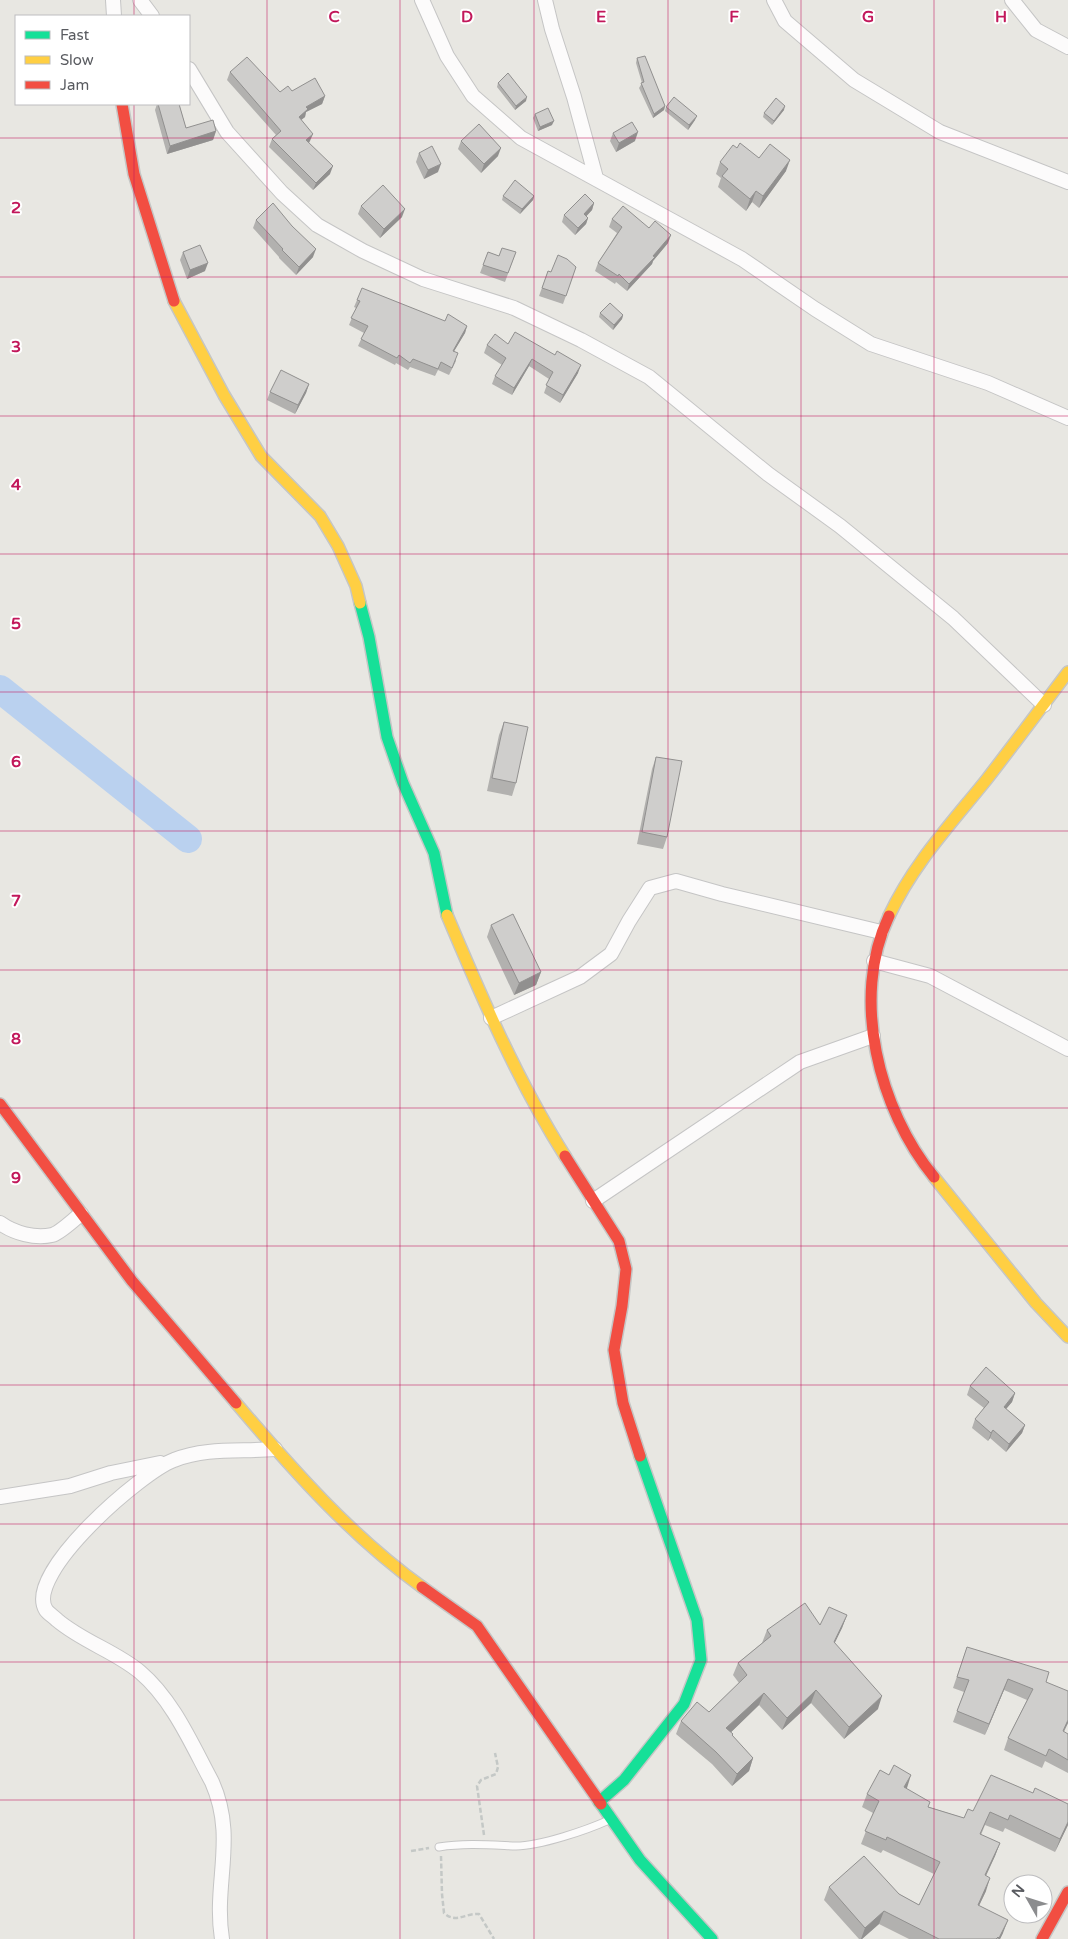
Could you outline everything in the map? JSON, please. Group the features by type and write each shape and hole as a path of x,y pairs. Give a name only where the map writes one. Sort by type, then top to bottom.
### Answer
{"street":[{"path":"113,0 114,15"},
{"path":"140,0 151,15"},
{"path":"422,0 447,56 473,96 520,138 742,259 815,309 871,344 988,383 1068,418"},
{"path":"545,0 596,178"},
{"path":"774,0 785,21 854,80 940,132 1068,182"},
{"path":"1012,0 1036,30 1068,47"},
{"path":"190,71 227,132 282,192 317,225 363,251 423,279 514,308 581,340 649,377 760,468 840,526 953,618 1044,704"},
{"path":"122,105 134,174 171,295 224,395 261,456 320,516 338,546 356,586 369,637 387,737 403,783 434,853 447,914 491,1018 521,1080 562,1151 619,1241 626,1269 614,1350 623,1403 655,1502 697,1620 701,1660 684,1704 624,1780 599,1802"},
{"path":"1068,672 921,860 898,896 881,932 874,961 873,1036 879,1068 888,1096 900,1124 920,1160 1036,1303 1068,1337"},
{"path":"491,1018 580,977 611,954 650,888 676,880 732,896 881,932"},
{"path":"874,961 930,976 1068,1049"},
{"path":"593,1201 800,1062 873,1036"},
{"path":"0,1104 132,1281 275,1449 362,1539 396,1568 477,1626 640,1860 712,1939"},
{"path":"0,1223 11,1231 24,1234 54,1235 81,1214"},
{"path":"0,1497 70,1486 111,1473 207,1451 275,1449"},
{"path":"173,1460 143,1478 77,1538 54,1569 42,1595 46,1610 72,1632 118,1657 140,1673 166,1699 212,1782 218,1796 225,1834 220,1908 222,1939"},
{"path":"1042,1939 1068,1892"}],"lane":[{"path":"439,1846 462,1844 526,1845 566,1836 611,1819"}],"path":[{"path":"486,1844 477,1786 481,1780 496,1774 498,1767 495,1753"},
{"path":"411,1851 439,1846 444,1913 452,1919 479,1914 494,1939"}],"building":[{"path":"645,56 665,106 654,114 641,83 644,82 637,58"},
{"path":"247,57 280,92 288,86 292,91 315,78 325,96 306,107 308,109 299,117 313,134 306,140 333,166 316,183 272,139 281,131 230,72"},
{"path":"508,73 527,97 516,106 498,83"},
{"path":"674,97 697,116 689,125 666,107"},
{"path":"776,98 785,106 774,121 764,113"},
{"path":"158,105 179,105 186,128 213,120 216,131 170,146"},
{"path":"548,108 554,121 540,127 535,114"},
{"path":"632,122 638,132 619,143 613,133"},
{"path":"479,124 501,148 484,164 461,141"},
{"path":"740,143 759,158 770,144 790,160 763,196 756,191 750,199 722,176 728,169 720,162 733,145 737,148"},
{"path":"432,146 441,164 428,170 419,153"},
{"path":"515,180 534,196 522,209 503,196"},
{"path":"383,185 405,209 384,229 361,206"},
{"path":"585,194 594,203 584,214 588,218 578,228 564,215"},
{"path":"273,203 292,226 316,249 299,267 256,220"},
{"path":"623,206 649,228 655,221 671,235 653,256 655,257 629,284 619,274 618,276 598,263 622,227 612,219"},
{"path":"200,245 208,263 190,270 183,252"},
{"path":"502,248 516,252 508,273 483,265 488,252 499,256"},
{"path":"558,255 567,259 576,267 566,296 542,288 548,271 551,272"},
{"path":"362,288 445,321 448,314 467,326 453,351 458,353 452,368 441,362 438,369 413,359 410,363 399,355 397,358 361,339 368,326 351,318 360,301 357,300"},
{"path":"610,303 623,315 614,325 600,313"},
{"path":"515,332 555,355 557,351 581,365 563,395 546,385 553,372 532,359 514,388 495,376 506,358 487,345 495,334 508,344"},
{"path":"281,370 309,384 298,405 270,392"},
{"path":"504,722 528,727 516,783 492,778"},
{"path":"656,757 682,761 667,837 642,832"},
{"path":"513,914 541,972 519,983 491,925"},
{"path":"986,1367 1015,1393 1004,1407 1025,1425 1009,1444 993,1430 991,1433 975,1419 989,1402 970,1386"},
{"path":"805,1603 820,1625 829,1607 847,1615 834,1642 882,1696 849,1727 816,1690 787,1718 764,1693 726,1728 753,1758 737,1774 716,1752 681,1721 697,1702 709,1712 747,1675 738,1663 771,1636 767,1630"},
{"path":"967,1647 1049,1672 1046,1682 1068,1691 1068,1720 1063,1731 1068,1734 1068,1760 1049,1749 1046,1756 1008,1738 1033,1689 1008,1679 989,1724 957,1711 969,1680 957,1677"},
{"path":"894,1765 911,1775 904,1787 930,1802 928,1807 964,1818 968,1809 973,1811 991,1775 1033,1793 1035,1788 1068,1804 1068,1822 1060,1839 1010,1815 1008,1820 990,1812 980,1834 1000,1843 985,1875 990,1878 978,1905 1003,1918 1003,1924 1006,1924 999,1938 939,1939 884,1911 865,1928 829,1887 864,1856 899,1894 919,1905 940,1862 887,1837 886,1840 865,1831 879,1801 867,1794 880,1770 889,1775"}],"waterway":[{"path":"0,689 188,839"}],"traffic: fast":[{"path":"360,603 369,637 387,737 403,783 434,853 447,915"},
{"path":"599,1802 624,1780 684,1704 701,1660 697,1620 640,1456"},
{"path":"601,1804 640,1860 712,1939"}],"traffic: slow":[{"path":"174,301 224,395 261,456 320,516 338,546 356,586 360,603"},
{"path":"889,916 909,879 921,862 1068,672"},
{"path":"447,915 487,1008 516,1068 565,1156"},
{"path":"934,1177 1036,1303 1068,1337"},
{"path":"236,1403 323,1501 371,1546 422,1587"}],"traffic: jam":[{"path":"122,105 134,174 174,301"},
{"path":"889,916 877,948 872,982 872,1017 876,1052 885,1087 898,1119 915,1150 934,1177"},
{"path":"0,1104 132,1281 236,1403"},
{"path":"565,1156 619,1241 626,1269 614,1350 623,1403 640,1456"},
{"path":"422,1587 477,1626 601,1804"},
{"path":"1042,1939 1068,1892"}]}
